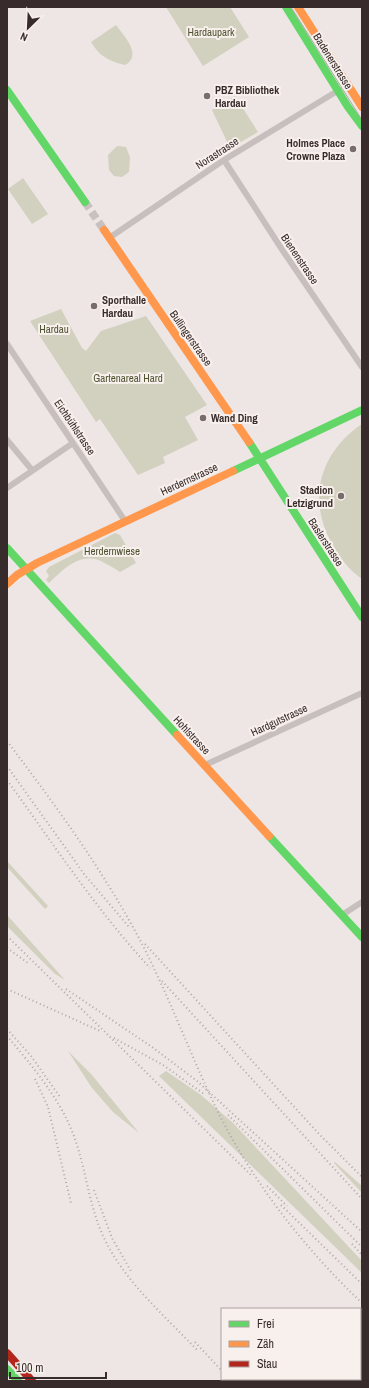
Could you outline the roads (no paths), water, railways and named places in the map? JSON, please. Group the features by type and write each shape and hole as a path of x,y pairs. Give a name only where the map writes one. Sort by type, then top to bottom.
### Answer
{"street":[{"name":"Badenerstrasse","path":"286,7 339,90 348,107 362,126"},
{"name":"Badenerstrasse","path":"298,7 362,107"},
{"path":"7,90 85,202"},
{"name":"Norastrasse","path":"110,238 224,160 339,90"},
{"name":"Bienenstrasse","path":"224,160 282,251 362,367"},
{"name":"Bullingerstrasse","path":"104,230 259,458"},
{"name":"Eichbühlstrasse","path":"7,344 125,521"},
{"name":"Herdernstrasse","path":"7,584 25,570 125,521 362,410"},
{"path":"7,440 32,470"},
{"path":"7,488 73,443"},
{"name":"Baslerstrasse","path":"259,458 362,618"},
{"name":"Hohlstrasse","path":"7,548 25,570 362,937"},
{"name":"Hardgutstrasse","path":"205,766 362,693"},
{"path":"342,915 362,902"},
{"path":"7,1353 32,1381"},
{"path":"7,1369 18,1381"}],"tunnel":[{"path":"85,202 104,230"}],"tram line":[{"path":"291,7 362,120"}],"railway":[{"path":"7,741 78,839 111,889 126,915 152,963 219,1114 249,1166 265,1191 301,1238 362,1303"},
{"path":"7,766 84,874 129,927"},
{"path":"7,780 93,899 150,968"},
{"path":"7,936 251,1175"},
{"path":"145,944 319,1134 362,1177"},
{"path":"7,948 28,963"},
{"path":"162,981 362,1199"},
{"path":"7,989 100,1031"},
{"path":"66,989 152,1047 197,1081 362,1232"},
{"path":"7,1029 31,1056 60,1097"},
{"path":"7,1036 43,1081 60,1106 77,1144 94,1212 104,1238 113,1254 134,1284 197,1350"},
{"path":"114,1038 163,1065 204,1094"},
{"path":"35,1079 48,1107 71,1203"},
{"path":"228,1115 362,1247"},
{"path":"267,1186 287,1206"},
{"path":"94,1190 112,1238 132,1273"},
{"path":"281,1205 362,1284"},
{"path":"352,1244 362,1255"},
{"path":"195,1342 221,1370"}],"place":[{"name":"PBZ Bibliothek Hardau","path":"207,96"},
{"name":"Holmes Place Crowne Plaza","path":"353,149"},
{"name":"Sporthalle Hardau","path":"94,306"},
{"name":"Wand Ding","path":"203,418"},
{"name":"Stadion Letzigrund","path":"341,496"}],"park label":[{"name":"Hardaupark","path":"211,32"},
{"name":"Hardau","path":"54,329"},
{"name":"Gartenareal Hard","path":"128,378"},
{"name":"Herdernwiese","path":"112,551"}]}
